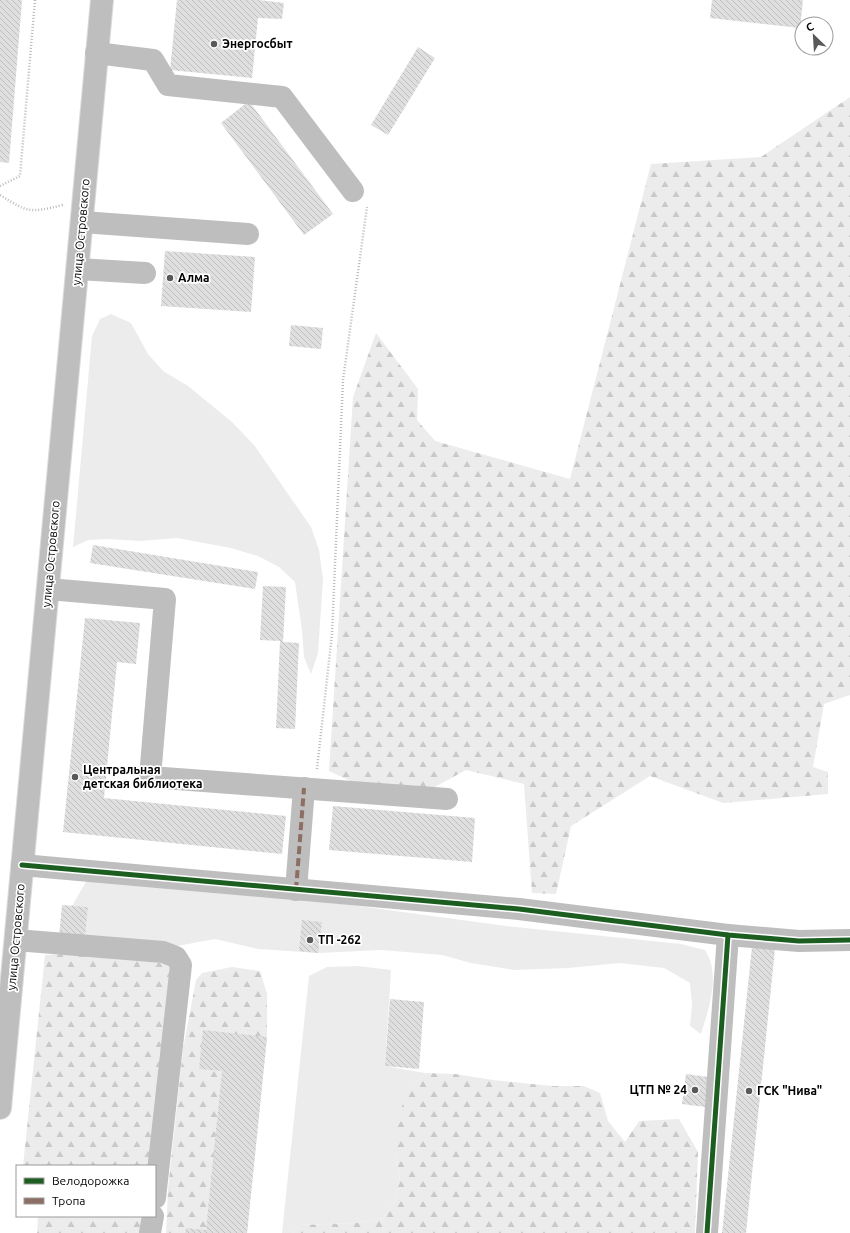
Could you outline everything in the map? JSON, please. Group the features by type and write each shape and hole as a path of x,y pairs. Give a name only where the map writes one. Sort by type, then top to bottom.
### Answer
{"street":[{"name":"улица Островского","path":"0,1108 2,1061 16,940 102,0"},
{"path":"96,54 153,60 168,85 282,97 354,191"},
{"path":"83,214 248,234"},
{"path":"78,269 145,273"},
{"path":"48,589 166,599 150,777 447,799"},
{"path":"296,890 310,789"},
{"path":"22,865 519,909 728,935 799,941 850,940"},
{"path":"707,1233 728,935"},
{"path":"16,940 163,952 176,956 181,965 156,1189"},
{"path":"150,1233 153,1217"}],"path":[{"path":"0,186 20,176 35,0"},
{"path":"310,789 332,634 343,380 368,206 354,191"},
{"path":"0,195 23,210 38,211 64,205 83,214"}],"green space":[{"path":"850,97 850,695 824,704 813,767 828,772 828,794 723,803 650,776 571,826 556,894 532,893 524,784 466,770 431,789 359,785 329,771 353,397 376,333 418,389 417,420 435,441 570,479 651,164 761,157"},
{"path":"111,314 131,323 148,354 163,371 188,386 232,422 254,445 311,527 319,550 323,579 318,653 311,674 304,657 302,630 295,582 279,567 258,556 231,548 177,538 140,541 108,539 88,540 73,547 92,336 100,319"},
{"path":"87,880 351,905 506,926 681,944 705,950 710,959 713,980 710,1002 701,1034 690,1026 692,1005 690,983 664,968 620,963 568,968 514,970 471,963 442,955 381,950 318,953 258,949 215,939 166,948 85,939 88,907 72,906"},
{"path":"66,954 116,956 173,965 153,1165 23,1165 45,955"},
{"path":"358,966 391,970 385,1066 425,1073 408,1092 395,1157 400,1175 396,1199 383,1218 356,1223 299,1225 293,1233 282,1233 309,976 327,967"},
{"path":"232,967 260,971 267,994 267,1037 247,1233 166,1233 168,1189 183,1049 196,980 202,973"},
{"path":"425,1073 455,1074 493,1080 552,1086 584,1086 600,1093 608,1121 625,1142 639,1121 679,1119 698,1152 695,1233 293,1233 299,1225 356,1223 383,1218 396,1199 400,1175 395,1157 397,1118 408,1092"},
{"path":"38,1217 146,1217 142,1233 37,1233"}],"building":[{"path":"0,0 22,0 9,163 0,162"},
{"name":"Энергосбыт","path":"177,0 258,0 284,3 282,19 258,18 252,78 170,70"},
{"path":"712,0 803,0 801,16 794,16 794,27 710,18"},
{"path":"418,47 435,58 388,135 371,125"},
{"path":"249,101 333,214 304,235 221,123"},
{"path":"165,251 255,257 251,312 161,306"},
{"path":"291,325 323,328 321,349 289,346"},
{"path":"93,545 258,572 255,589 90,563"},
{"path":"263,586 286,587 283,642 299,643 295,729 276,728 280,641 260,640"},
{"path":"85,618 140,623 136,664 117,662 104,798 286,816 282,854 63,832"},
{"path":"333,806 475,818 472,862 329,850"},
{"path":"62,905 88,907 85,939 59,937"},
{"name":"ТП -262","path":"302,920 322,922 318,953 299,951"},
{"name":"ГСК \"Нива\"","path":"752,947 775,949 746,1233 722,1233"},
{"path":"390,999 424,1002 419,1069 385,1066"},
{"path":"203,1030 267,1037 247,1233 185,1233 186,1228 206,1230 222,1071 199,1069"},
{"name":"ЦТП № 24","path":"686,1074 708,1077 705,1107 682,1104"}],"marked path":[{"path":"296,890 304,788"}],"cycle path":[{"path":"22,865 519,909 728,935 799,941 850,940"},
{"path":"707,1233 728,935"}],"place":[{"name":"Энергосбыт","path":"214,44"},
{"name":"Алма","path":"170,278"},
{"name":"Центральная детская библиотека","path":"75,777"},
{"name":"ТП -262","path":"310,940"},
{"name":"ЦТП № 24","path":"695,1090"},
{"name":"ГСК \"Нива\"","path":"749,1091"}]}
